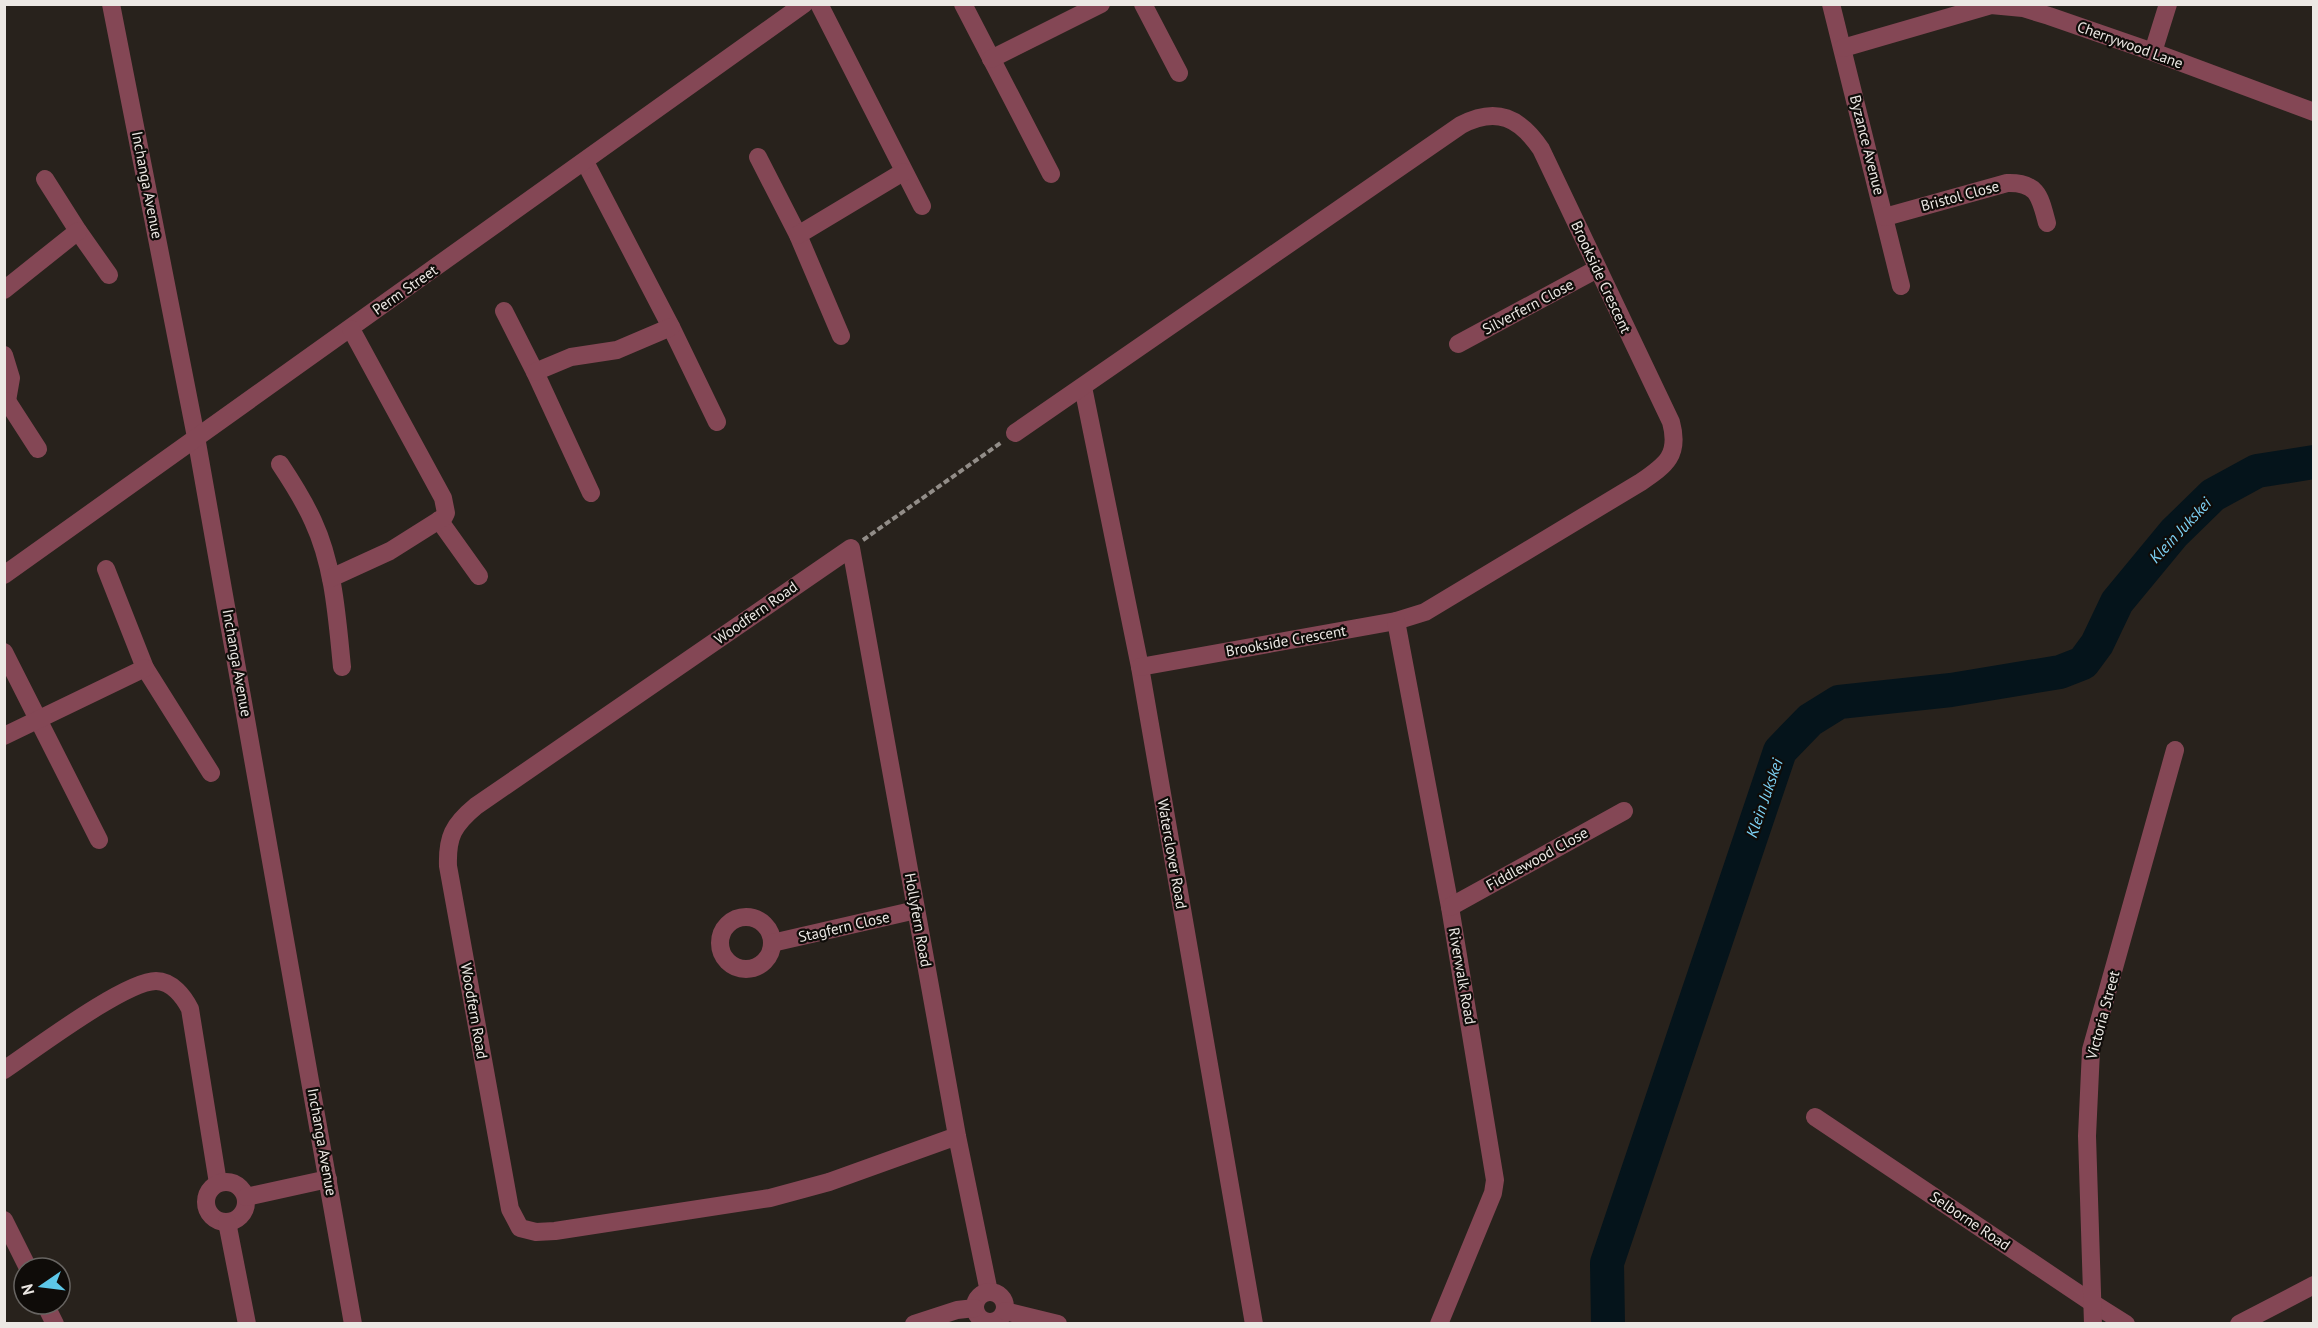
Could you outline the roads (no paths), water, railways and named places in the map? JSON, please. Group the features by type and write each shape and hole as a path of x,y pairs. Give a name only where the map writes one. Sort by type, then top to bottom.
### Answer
{"street":[{"name":"Inchanga Avenue","path":"111,4 196,437 352,1323"},
{"name":"Perm Street","path":"4,575 804,4"},
{"path":"819,4 922,206"},
{"path":"963,4 1051,174"},
{"path":"991,58 1101,4"},
{"path":"1143,4 1179,73"},
{"name":"Byzance Avenue","path":"1831,4 1885,217 1900,286"},
{"path":"2153,52 2168,4"},
{"name":"Cherrywood Lane","path":"1843,48 1990,5 2023,8 2312,108"},
{"name":"Brookside Crescent","path":"1015,434 1434,142 1478,117 1494,115 1511,120 1533,138 1541,149 1671,422 1674,441 1670,458 1641,482 1425,612 1396,621 1140,667"},
{"path":"758,157 798,235 841,336"},
{"path":"585,162 671,327 717,422"},
{"path":"798,235 903,172"},
{"path":"45,179 109,275"},
{"name":"Bristol Close","path":"1885,217 2007,183 2018,182 2036,192 2047,223"},
{"path":"4,290 78,231"},
{"name":"Silverfern Close","path":"1458,344 1597,270"},
{"path":"504,312 535,372 591,493"},
{"path":"535,372 571,357 630,346 671,327"},
{"path":"332,578 381,555 439,520 446,513 443,498 351,328"},
{"path":"4,355 11,378 5,402 39,449"},
{"name":"Waterclover Road","path":"1083,387 1140,667 1254,1323"},
{"path":"280,464 313,521 332,578 342,667"},
{"path":"439,520 479,576"},
{"name":"Hollyfern Road","path":"851,548 957,1136 989,1292"},
{"name":"Woodfern Road","path":"851,548 462,818 449,840 448,866 452,889 510,1209 520,1228 536,1232 555,1231 770,1198 829,1182 957,1136"},
{"path":"106,569 145,668 211,773"},
{"name":"Riverwalk Road","path":"1396,621 1450,907 1496,1180 1491,1200 1440,1323"},
{"path":"4,652 99,840"},
{"path":"4,736 145,668"},
{"name":"Victoria Street","path":"2093,1323 2087,1136 2091,1050 2175,750"},
{"name":"Fiddlewood Close","path":"1450,907 1624,811"},
{"name":"Stagfern Close","path":"772,943 916,910"},
{"path":"4,1070 127,989 158,981 167,984 178,992 190,1010 218,1183"},
{"name":"Selborne Road","path":"1815,1117 2091,1302 2126,1323"},
{"path":"246,1197 328,1179"},
{"path":"232,1182 246,1197 246,1204 240,1217 227,1222 219,1221 208,1210 207,1194 218,1183 232,1182"},
{"path":"4,1220 22,1256"},
{"path":"227,1222 247,1323"},
{"path":"2239,1323 2313,1285"},
{"path":"995,1319 1005,1303 1001,1296 989,1292 978,1297 975,1308 982,1319 1058,1323"},
{"path":"914,1323 957,1310 975,1308"}],"waterway":[{"name":"Klein Jukskei","path":"1608,1324 1607,1263 1780,751 1810,720 1839,702 1951,690 2060,672 2083,663 2097,644 2117,602 2174,533 2213,495 2257,471 2314,462"}]}
